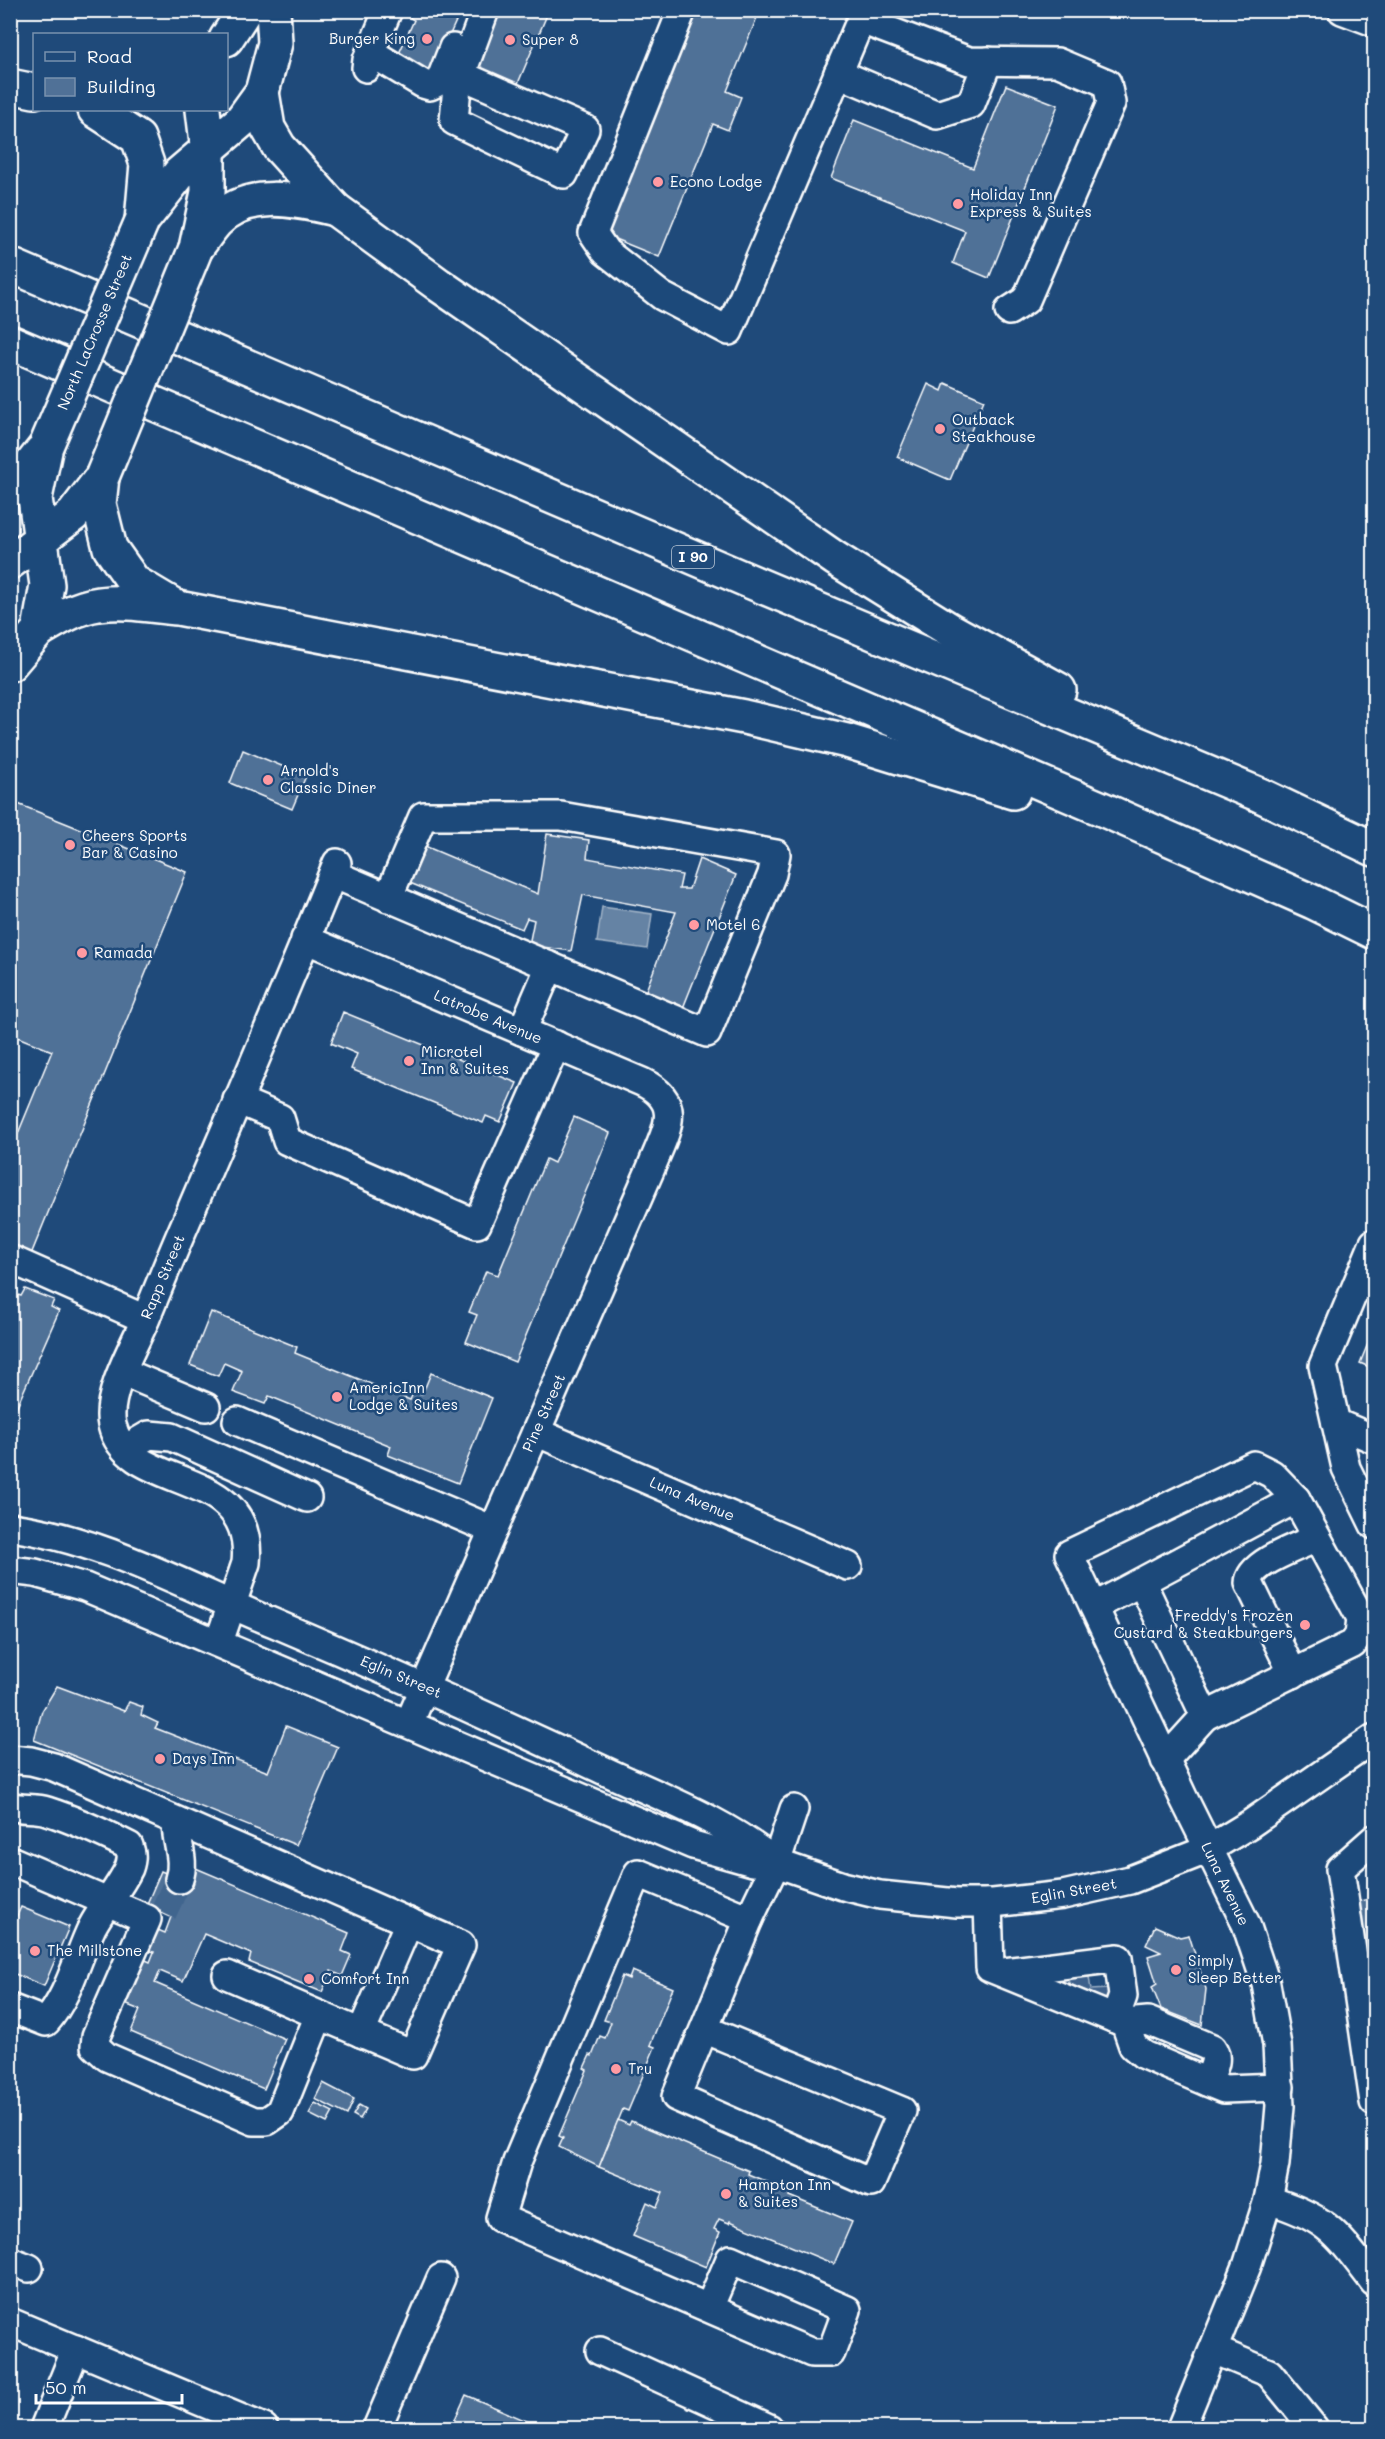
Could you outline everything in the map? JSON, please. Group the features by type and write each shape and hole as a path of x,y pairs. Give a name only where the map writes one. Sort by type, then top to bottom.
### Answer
{"main road":[{"path":"228,36 245,10"},
{"name":"North LaCrosse Street","path":"39,630 47,585 35,498 46,446 142,221 180,173 241,121 262,92 275,43 273,10"},
{"path":"10,86 33,91"},
{"path":"262,92 268,128 279,147 335,209 439,285 853,570 1003,661 1260,795"},
{"path":"97,111 138,138 147,164 142,221"},
{"path":"10,562 73,515 102,477 196,248 208,192 208,151 203,111"},
{"path":"196,248 218,220 244,202 289,198 335,209"},
{"name":"I 90","path":"10,265 1260,795 1374,849"},
{"path":"10,342 1102,809 1313,902 1374,932"},
{"path":"10,489 46,446"},
{"path":"102,477 99,504 110,548 134,582 178,608"},
{"path":"10,664 39,630 61,617 99,604 130,603 178,608 744,717 847,741 1016,793 1313,902"}],"street":[{"path":"388,10 370,52 430,86 450,78 485,10"},
{"path":"450,78 469,10"},
{"path":"682,10 593,233 606,252 662,296 729,331 863,15 969,61 1057,62 1107,83 1111,103 1026,300 1009,311"},
{"path":"1342,10 1374,22"},
{"path":"838,73 937,116 971,104 988,61"},
{"path":"450,78 585,129 564,174 454,121 457,86 450,78"},
{"path":"423,816 561,816 776,854 772,874 707,1033 388,898 423,816"},
{"name":"Rapp Street","path":"125,1449 115,1432 111,1414 113,1399 335,868 388,898"},
{"name":"Latrobe Avenue","path":"305,939 649,1085 667,1101"},
{"path":"522,1031 550,966"},
{"path":"237,1101 279,1118 286,1141 477,1224 556,1045"},
{"name":"Pine Street","path":"409,1723 664,1136 669,1113 667,1101"},
{"path":"1374,1243 1323,1366 1346,1468 1374,1525"},
{"path":"10,1259 145,1319"},
{"path":"123,1372 206,1407"},
{"path":"237,1421 493,1530"},
{"path":"1336,1423 1374,1439"},
{"name":"Luna Avenue","path":"536,1432 848,1566"},
{"path":"219,1642 246,1563 245,1537 235,1515 227,1504 205,1489 146,1464 125,1449 149,1435 172,1437 308,1498"},
{"name":"Luna Avenue","path":"1181,2428 1255,2244 1268,2200 1278,2132 1280,2087 1277,2045 1266,1984 1245,1924 1069,1554 1254,1465 1272,1474 1296,1499"},
{"path":"1094,1607 1296,1499 1361,1618 1359,1635 1353,1644 1205,1716 1166,1760"},
{"name":"Eglin Street","path":"10,1527 60,1536 92,1546 425,1687 707,1819 758,1848 776,1863"},
{"path":"1293,1674 1249,1584 1249,1577 1257,1567 1317,1538"},
{"name":"Eglin Street","path":"10,1570 35,1573 85,1587 693,1845 753,1862 776,1863 843,1886 880,1894 957,1903 1033,1899 1094,1890 1161,1869 1209,1849 1250,1824 1374,1738"},
{"path":"1142,1583 1205,1716"},
{"path":"10,1759 54,1767 461,1945 413,2055 227,1974"},
{"path":"10,2008 46,2022 57,2010 93,1925 110,1902 129,1867 132,1854 129,1846 46,1810 30,1807 13,1815"},
{"path":"704,2029 902,2110 870,2183 676,2097 749,1919 776,1863 794,1809"},
{"path":"176,1821 183,1868 178,1879"},
{"path":"1374,1839 1340,1869 1374,2102"},
{"path":"10,1860 110,1902 155,1916 96,2036 95,2046 107,2057 254,2121 267,2121 279,2112 320,2015"},
{"path":"709,2308 730,2259 847,2310 831,2353 812,2353 500,2218 517,2162 638,1873 749,1919"},
{"path":"988,1903 990,1968 1120,2021"},
{"path":"362,2033 409,1922"},
{"path":"1002,1972 1118,1958 1123,1996 1120,2021 1133,2046 1144,2055 1224,2089 1280,2087"},
{"path":"1268,2200 1296,2208 1326,2225 1338,2235 1374,2282"},
{"path":"377,2428 441,2278"},
{"path":"10,2322 264,2428"},
{"path":"44,2428 76,2349"},
{"path":"1214,2350 1269,2373 1314,2428"},
{"path":"600,2351 769,2428"}],"shaded area":[{"path":"602,907 652,914 647,949 597,942"},
{"path":"1087,1976 1091,1990 1108,1989 1108,1998 1104,1999 1068,1981 1070,1978"}],"building":[{"name":"Burger King","path":"413,10 461,10 432,74 397,58 414,20 410,18"},
{"name":"Super 8","path":"496,10 549,10 516,88 471,69"},
{"name":"Econo Lodge","path":"695,10 760,10 727,91 741,97 728,130 713,124 659,257 605,235"},
{"name":"Holiday Inn Express & Suites","path":"1006,85 1058,105 989,278 953,263 965,231 831,178 854,120 973,168"},
{"name":"Outback Steakhouse","path":"945,383 984,400 950,480 897,457 928,384 942,391"},
{"name":"Arnold's Classic Diner","path":"243,750 306,776 292,809 230,783"},
{"name":"Ramada","path":"13,802 187,872 30,1257 10,1249 10,1153 52,1051 10,1034 10,809"},
{"name":"Motel 6","path":"547,834 589,840 587,858 682,875 679,889 689,889 699,859 736,875 683,1008 645,993 676,912 583,895 571,951 529,945 534,920 527,918 522,929 405,881 420,844 538,894"},
{"name":"Microtel Inn & Suites","path":"343,1012 517,1083 500,1122 486,1116 483,1123 351,1069 357,1054 331,1043"},
{"path":"574,1117 610,1133 515,1362 466,1342 477,1315 469,1312 486,1271 498,1275 546,1159 554,1163"},
{"path":"25,1289 54,1300 51,1307 59,1311 10,1422 10,1292 21,1296"},
{"name":"AmericInn Lodge & Suites","path":"211,1312 297,1347 295,1353 410,1400 414,1391 422,1395 431,1373 492,1398 458,1483 388,1455 391,1446 269,1396 265,1404 233,1392 242,1371 224,1363 218,1376 190,1365"},
{"path":"1374,1329 1374,1369 1360,1363"},
{"name":"Days Inn","path":"57,1686 124,1711 129,1702 143,1707 141,1715 158,1723 155,1728 268,1772 286,1726 338,1747 296,1845 34,1740 42,1711"},
{"name":"Comfort Inn","path":"191,1866 349,1933 342,1951 351,1955 342,1976 331,1971 322,1992 249,1962 251,1954 204,1934 183,1981 160,1971 155,1983 285,2039 264,2089 131,2032 140,2010 120,2002 139,1957 150,1962 154,1952 149,1951 158,1930 165,1933 171,1917 146,1906 161,1871 185,1881"},
{"path":"1374,1898 1374,2007 1355,1902"},
{"name":"The Millstone","path":"21,1907 69,1927 44,1986 10,1972 10,1931"},
{"name":"Simply Sleep Better","path":"1155,1926 1180,1937 1189,1935 1206,1989 1202,2025 1161,2009 1152,1987 1157,1984 1148,1956 1161,1952 1146,1945"},
{"name":"Tru","path":"632,1971 673,1988 650,2045 655,2047 628,2111 623,2109 599,2167 559,2147 563,2138 559,2136 587,2070 584,2068 590,2055 592,2056 600,2036 605,2038 611,2022 604,2020 622,1976 629,1979"},
{"path":"323,2083 354,2099 347,2115 315,2099"},
{"path":"315,2103 333,2112 327,2123 309,2114"},
{"path":"359,2105 366,2109 360,2119 353,2115"},
{"name":"Hampton Inn & Suites","path":"618,2120 629,2125 631,2121 749,2171 748,2174 791,2192 789,2196 852,2222 834,2264 730,2221 729,2223 719,2219 714,2229 720,2232 706,2267 633,2236 647,2202 657,2207 663,2193 599,2167"},
{"path":"466,2395 543,2428 451,2428"}],"tunnel":[{"path":"163,1913 179,1879"}],"place":[{"name":"Burger King","path":"427,39"},
{"name":"Super 8","path":"510,40"},
{"name":"Econo Lodge","path":"658,182"},
{"name":"Holiday Inn Express & Suites","path":"958,204"},
{"name":"Outback Steakhouse","path":"940,429"},
{"name":"Arnold's Classic Diner","path":"268,780"},
{"name":"Cheers Sports Bar & Casino","path":"70,845"},
{"name":"Motel 6","path":"694,925"},
{"name":"Ramada","path":"82,953"},
{"name":"Microtel Inn & Suites","path":"409,1061"},
{"name":"AmericInn Lodge & Suites","path":"337,1397"},
{"name":"Freddy's Frozen Custard & Steakburgers","path":"1305,1625"},
{"name":"Days Inn","path":"160,1759"},
{"name":"The Millstone","path":"35,1951"},
{"name":"Simply Sleep Better","path":"1176,1970"},
{"name":"Comfort Inn","path":"309,1979"},
{"name":"Tru","path":"616,2069"},
{"name":"Hampton Inn & Suites","path":"726,2194"}]}
